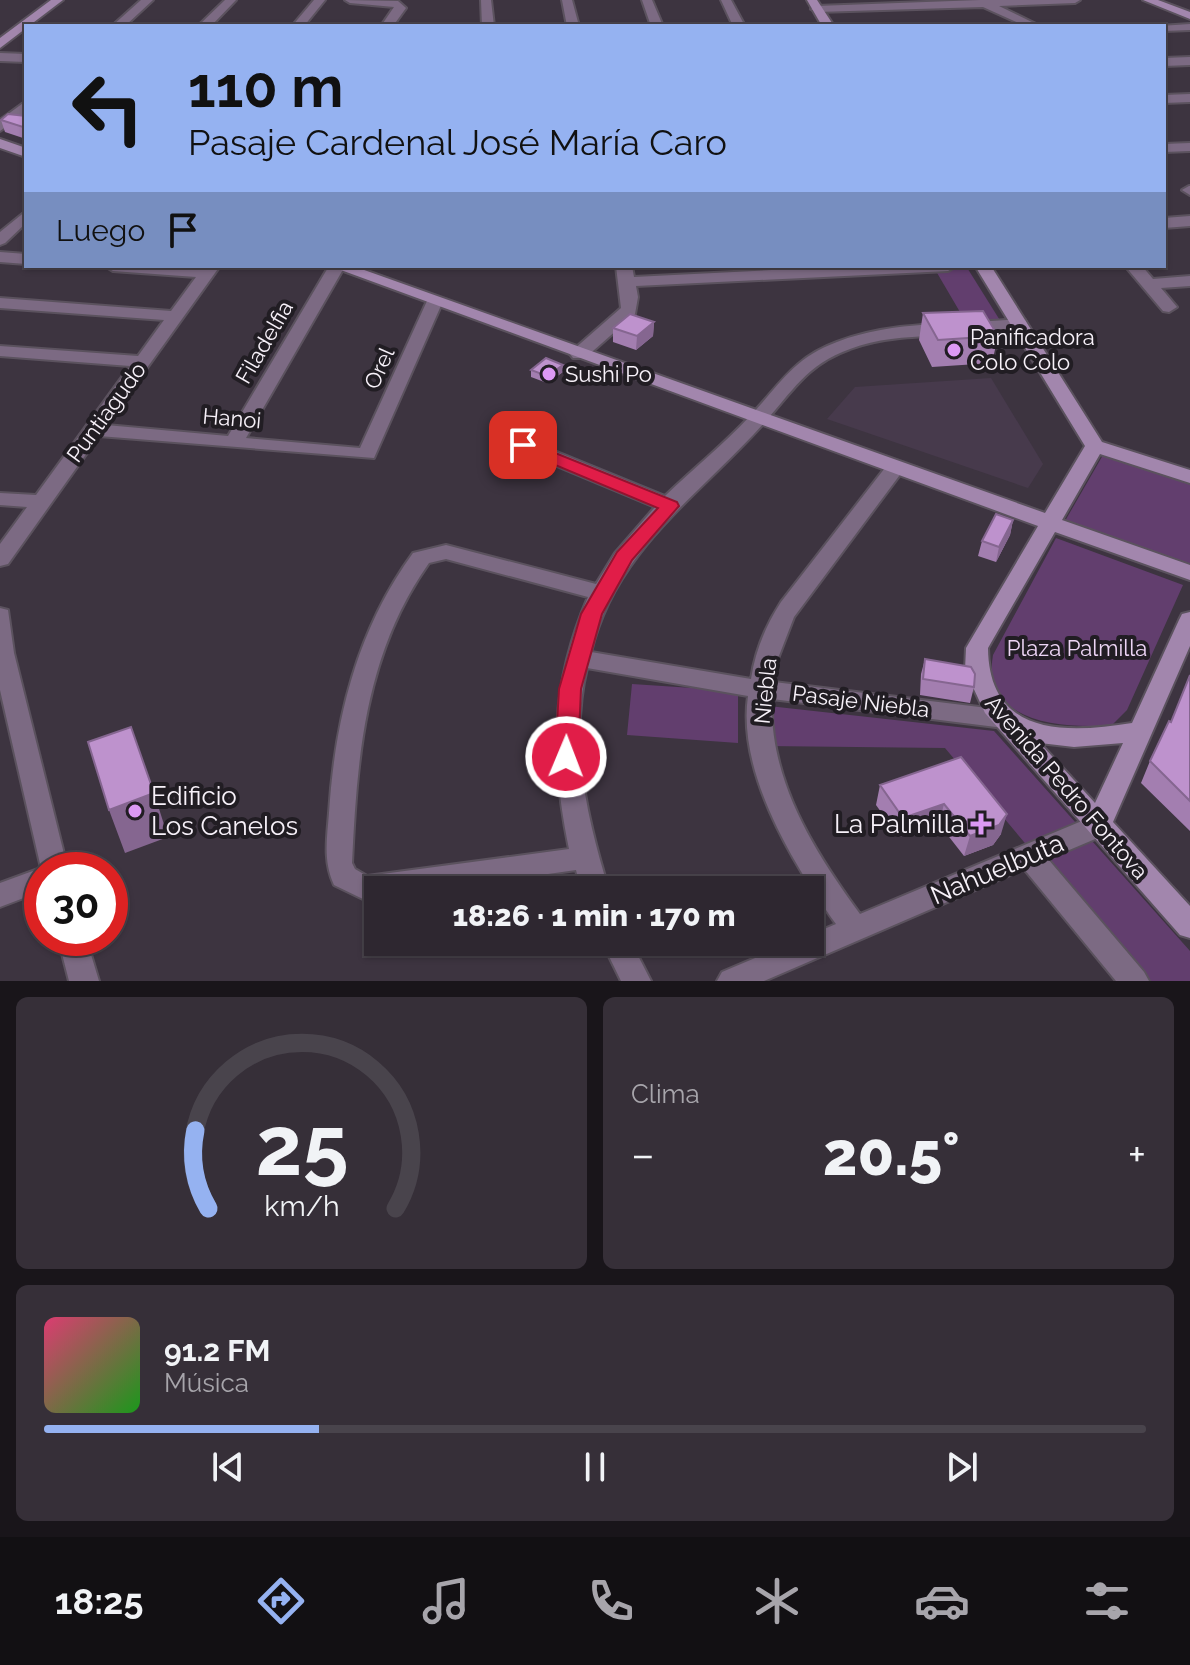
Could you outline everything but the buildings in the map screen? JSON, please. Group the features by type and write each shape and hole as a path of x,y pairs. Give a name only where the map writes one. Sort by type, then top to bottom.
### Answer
{"main road":[{"path":"26,24 58,0"},
{"path":"1148,0 1190,16"},
{"path":"815,4 827,24"},
{"path":"0,44 24,26"},
{"path":"0,143 24,152"},
{"path":"343,268 1190,573"},
{"path":"984,268 1095,446 1190,477"},
{"name":"Avenida Pedro Fontova","path":"1095,446 977,648 980,682 1004,719 1190,926"},
{"path":"1098,826 1190,620"},
{"path":"1004,719 1034,733 1061,737 1093,738 1140,731"}],"street":[{"path":"120,24 148,0"},
{"path":"206,24 231,0"},
{"path":"300,24 320,0"},
{"path":"350,0 398,4 400,8 388,24"},
{"path":"486,0 488,24"},
{"path":"567,0 573,24"},
{"path":"647,0 656,24"},
{"path":"726,0 738,24"},
{"path":"815,4 1075,0"},
{"path":"983,2 1030,24"},
{"path":"1166,28 1190,27"},
{"path":"0,57 24,58"},
{"path":"1166,62 1190,61"},
{"path":"1166,99 1190,98"},
{"path":"0,127 24,107"},
{"path":"1166,148 1190,147"},
{"path":"3,233 24,217"},
{"path":"1166,223 1190,221"},
{"path":"0,257 24,259"},
{"path":"162,268 210,270"},
{"name":"Filadelfia","path":"234,442 336,268"},
{"path":"579,354 626,314 631,303 625,274 867,268"},
{"path":"1135,268 1169,307"},
{"name":"Puntiagudo","path":"0,559 210,270"},
{"path":"1149,284 1190,281"},
{"name":"Orel","path":"367,454 435,301"},
{"path":"0,303 176,316"},
{"path":"590,876 575,823 566,757 566,722 577,658 601,593 624,556 758,419 769,401 797,371 815,356 850,341 904,332 1019,324"},
{"path":"0,366 6,351 143,362"},
{"name":"Hanoi","path":"94,430 367,454"},
{"path":"523,445 670,506"},
{"name":"Niebla","path":"855,929 818,880 784,818 765,759 760,731 761,689 765,663 782,617 895,468"},
{"path":"0,499 41,502"},
{"path":"584,858 365,888 350,882 341,870 340,817 349,735 365,668 387,612 421,558 439,552 453,553 601,593"},
{"path":"0,616 2,654 51,852"},
{"name":"Pasaje Niebla","path":"577,658 761,689 1004,719"},
{"name":"Nahuelbuta","path":"732,981 1098,826"},
{"path":"1028,855 1134,981"},
{"path":"0,895 24,886"},
{"path":"77,956 84,981"},
{"path":"623,956 636,981"}],"shaded area":[{"path":"991,378 1043,464 1028,488 827,419 855,387"}],"green space":[{"path":"934,268 967,268 1001,322 967,324"},
{"path":"1103,455 1190,483 1190,565 1065,521"},
{"name":"Plaza Palmilla","path":"1056,538 1183,585 1127,710 1112,725 1050,723 1030,717 1012,708 1000,695 993,678 993,655"},
{"path":"632,684 738,691 738,743 627,735"},
{"path":"760,705 994,731 1190,951 1190,981 1141,981 945,748 766,746"}],"place":[{"name":"Panificadora Colo Colo","path":"954,350"},
{"name":"Sushi Po","path":"549,374"},
{"name":"Edificio Los Canelos","path":"135,811"},
{"name":"La Palmilla","path":"981,824"}],"route":[{"path":"523,445 670,506 624,556 591,614 570,689 566,757"}]}
